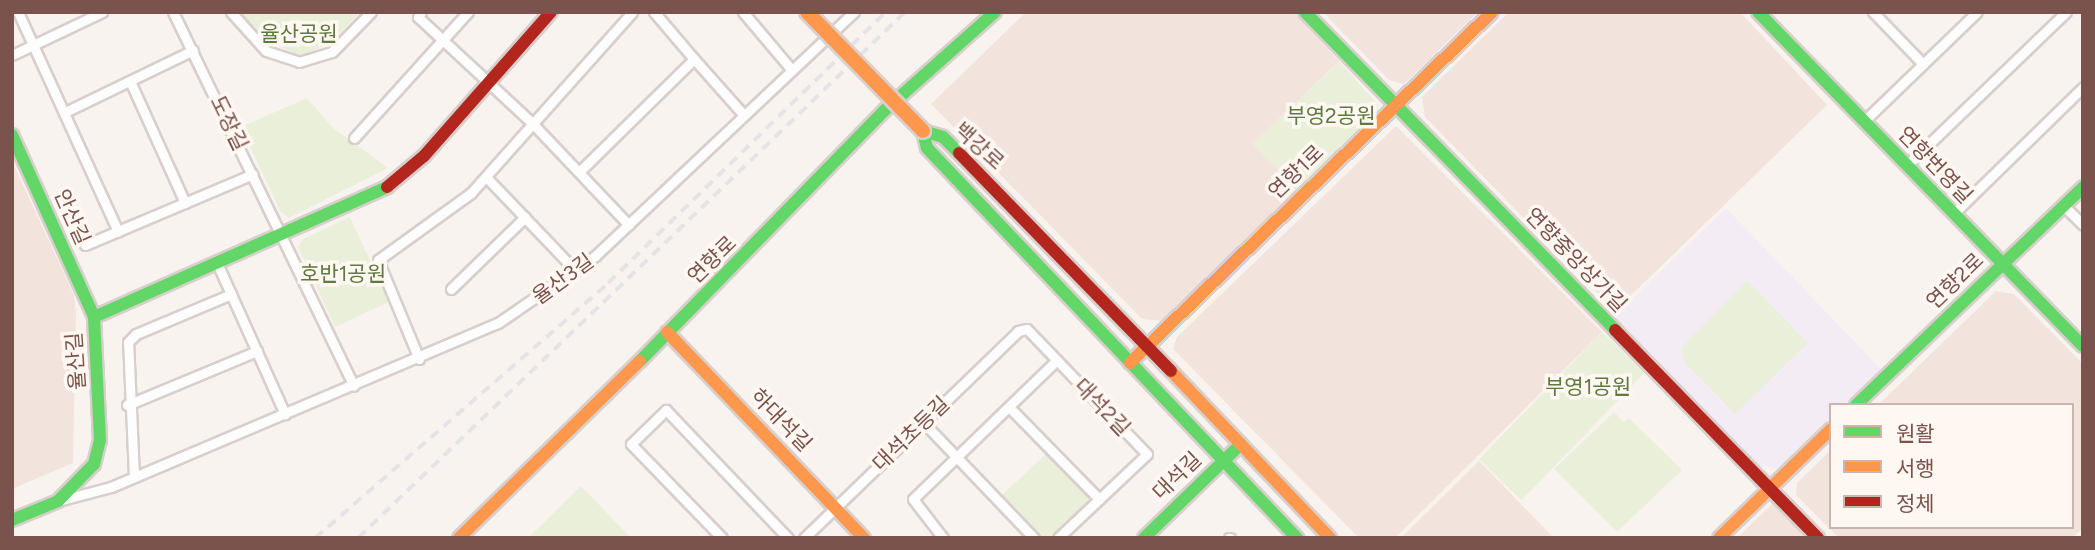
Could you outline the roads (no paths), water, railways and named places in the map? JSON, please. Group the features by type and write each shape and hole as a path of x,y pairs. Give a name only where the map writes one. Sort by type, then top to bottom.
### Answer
{"street":[{"path":"18,12 35,44 118,231"},
{"path":"12,55 102,12"},
{"name":"도장길","path":"173,12 283,235"},
{"path":"231,12 266,51 299,62 332,52 371,12"},
{"path":"421,12 418,17 533,124 629,225"},
{"path":"354,138 468,12"},
{"name":"율산길","path":"12,520 58,501 81,483 98,452 99,355 93,317 357,204 401,177 551,12"},
{"path":"419,359 378,260 440,220 487,178 632,12"},
{"path":"654,12 742,113"},
{"path":"743,12 791,69"},
{"path":"807,12 923,131"},
{"name":"율산3길","path":"58,501 87,497 419,359 498,323 576,271 629,225 742,113 854,12"},
{"name":"연향로","path":"458,538 667,332 885,110 995,12"},
{"name":"연향중앙상가길","path":"1305,12 1818,538"},
{"name":"연향1로","path":"1130,363 1492,12"},
{"name":"연향번영길","path":"1758,12 2083,346"},
{"path":"1873,12 1923,64"},
{"path":"1906,166 2066,12"},
{"path":"1863,122 1974,13"},
{"path":"65,112 193,50"},
{"path":"579,172 694,59"},
{"path":"130,81 185,202"},
{"path":"1953,214 2083,87"},
{"name":"백강로","path":"1297,538 1222,462 927,148 923,131 943,137 1148,346 1330,538"},
{"name":"안산길","path":"12,135 93,317"},
{"path":"85,245 253,174"},
{"path":"487,178 576,271"},
{"name":"연향2로","path":"1858,403 2083,187"},
{"path":"2063,205 2083,225"},
{"path":"450,289 525,217"},
{"path":"283,235 354,386"},
{"path":"217,263 285,414"},
{"path":"134,477 127,405 126,352 136,334 231,295"},
{"name":"대석초등길","path":"804,538 1018,331 1027,329 1057,360"},
{"name":"하대석길","path":"667,332 864,538"},
{"path":"127,405 257,351"},
{"name":"대석2길","path":"943,538 913,499 1057,360 1147,454 1058,538"},
{"path":"1009,407 1099,499"},
{"path":"722,538 631,444 666,410 788,538"},
{"path":"923,422 1034,538"},
{"path":"1718,538 1829,431"},
{"name":"대석길","path":"1144,538 1241,444"}],"railway":[{"path":"315,538 608,283 886,12"},
{"path":"358,538 905,12"}],"park label":[{"name":"율산공원","path":"299,34"},
{"name":"부영2공원","path":"1331,116"},
{"name":"호반1공원","path":"343,274"},
{"name":"부영1공원","path":"1588,387"}]}
